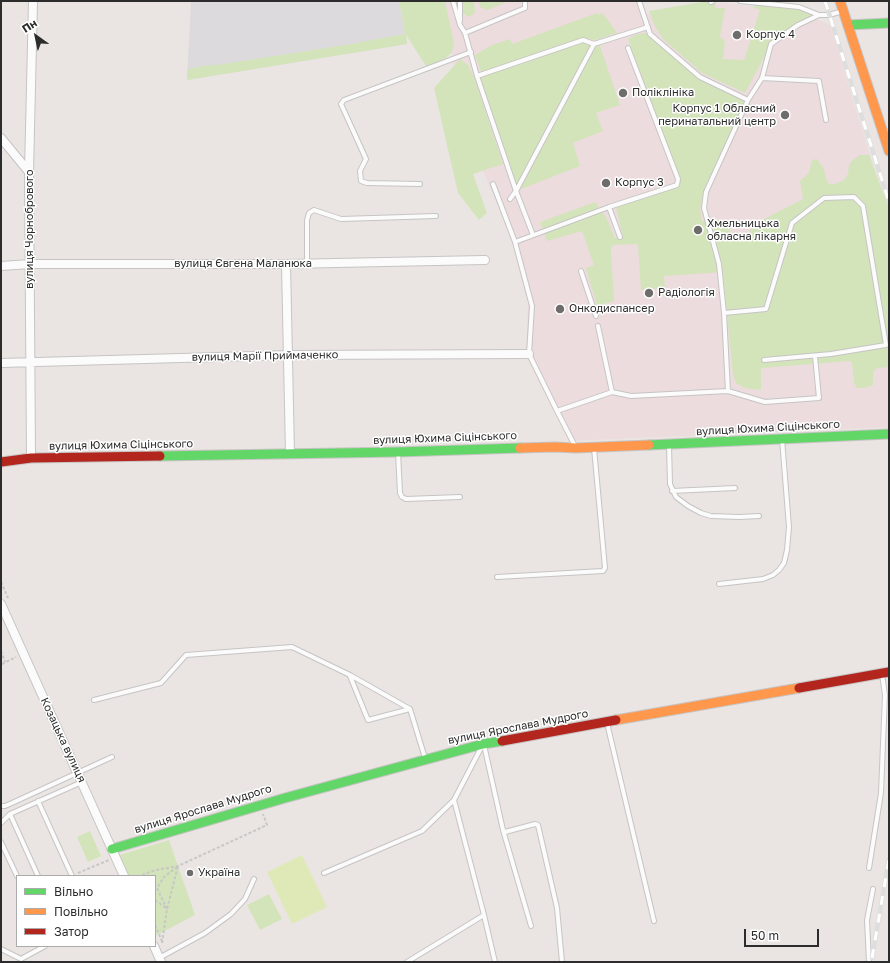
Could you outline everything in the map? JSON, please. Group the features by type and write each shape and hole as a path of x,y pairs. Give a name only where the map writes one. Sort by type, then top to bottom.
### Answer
{"street":[{"name":"вулиця Чорнобрового","path":"31,458 29,172 33,1"},
{"path":"840,1 889,151"},
{"path":"848,26 889,23"},
{"path":"1,138 29,172"},
{"name":"вулиця Євгена Маланюка","path":"1,266 30,264 286,264 485,260"},
{"path":"286,264 290,454"},
{"name":"вулиця Марії Приймаченко","path":"1,363 289,355 529,354"},
{"name":"вулиця Юхима Сіцінського","path":"1,462 31,458 398,452 554,447 576,448 889,434"},
{"name":"Козацька вулиця","path":"1,604 124,875"},
{"name":"вулиця Ярослава Мудрого","path":"114,853 260,805 483,744 886,673"},
{"path":"154,947 160,960"}],"lane":[{"path":"453,1 460,25 465,33 516,191 533,235"},
{"path":"460,1 460,25"},
{"path":"465,33 525,8 525,1"},
{"path":"639,1 650,34 700,77 748,100"},
{"path":"740,1 799,7 819,15 829,15 843,11"},
{"path":"728,391 724,313 719,264 704,208 706,192 748,100 762,78 771,44 798,25 819,15"},
{"path":"478,76 583,40 594,44 648,27"},
{"path":"510,199 516,191 594,44"},
{"path":"515,242 609,207 677,185 678,179 628,48"},
{"path":"420,184 367,183 361,181 360,171 366,159 341,104 344,100 471,52"},
{"path":"762,78 819,81 826,120"},
{"path":"493,184 515,242 532,306 529,354 576,448"},
{"path":"724,313 766,309 792,223 824,198 854,197 863,206 886,345 815,356 764,360"},
{"path":"609,207 620,237"},
{"path":"307,263 308,220 309,213 314,210 341,219 436,216"},
{"path":"581,271 596,316"},
{"path":"598,326 612,392"},
{"path":"557,410 612,392 631,396 728,391 765,402 819,398 815,356"},
{"path":"719,584 763,579 773,575 784,563 789,527 782,439"},
{"path":"669,444 670,484 672,491 688,506 701,514 721,517 759,516"},
{"path":"497,576 603,571 605,568 594,447"},
{"path":"398,452 400,493 406,499 460,497"},
{"path":"672,491 735,488"},
{"path":"94,700 161,684 186,655 292,646 410,709 426,759"},
{"path":"869,868 882,793 886,673"},
{"path":"350,676 368,720 410,709"},
{"path":"606,722 654,921"},
{"path":"324,873 422,831 454,800 483,744"},
{"path":"483,744 503,830 531,926"},
{"path":"1,806 12,803 112,757"},
{"path":"1,823 10,814 82,782"},
{"path":"454,800 495,962"},
{"path":"38,801 72,875"},
{"path":"10,814 38,875"},
{"path":"503,830 505,832 535,824 538,825 557,908 562,962"},
{"path":"1,842 17,875"},
{"path":"160,960 205,933 231,914 245,899 254,879"},
{"path":"869,962 867,920 873,889"},
{"path":"407,962 484,915"},
{"path":"1,949 21,959 43,947"}],"path":[{"path":"1,651 4,663 16,658"},
{"path":"167,909 157,888 164,877 178,866 267,825 260,805"},
{"path":"74,875 114,853"},
{"path":"144,875 156,870 178,866"},
{"path":"160,960 167,909 178,866"},
{"path":"156,901 167,909"}],"shaded area":[{"path":"191,1 399,1 407,44 187,80"},
{"name":"Хмельницька обласна лікарня","path":"441,1 643,1 647,14 724,3 799,12 830,25 889,217 889,427 569,441 526,356 528,303 513,243 468,134"}],"green space":[{"path":"399,1 445,1 454,44 452,52 447,57 439,62 426,66 406,35 407,44 187,80 187,70 201,66 217,65 345,45 405,34"},
{"path":"460,1 474,1 474,14 469,17 460,12"},
{"path":"480,1 509,1 487,10 481,8 479,3"},
{"path":"715,1 716,8 725,8 720,37 725,41 723,59 744,60 760,10 754,8 754,2 799,7 819,15 771,44 745,93 702,73 663,39 655,26 649,11"},
{"path":"597,13 598,15 603,13 617,33 595,40 582,38 482,74 475,55 492,45 510,39 512,44"},
{"path":"645,33 700,79 745,102 704,189 700,209 702,221 721,220 728,225 733,238 740,240 745,237 753,227 764,219 803,199 800,181 809,173 812,160 817,159 824,169 826,179 829,184 835,184 844,180 848,174 849,165 852,161 860,155 869,155 889,208 889,367 877,368 873,372 873,385 865,388 857,388 854,383 852,363 850,361 761,368 761,390 745,388 736,383 733,375 723,272 664,276 665,288 641,290 638,245 613,245 611,248 614,301 597,306 586,268 594,265 582,231 547,241 540,222 595,202 607,219 615,238 623,237 616,207 678,186 679,177 628,39 635,35"},
{"path":"583,40 599,43 620,105 596,113 603,131 573,143 580,166 516,191 477,76"},
{"path":"460,59 468,65 475,80 503,164 473,174 487,213 479,220 458,193 434,88"},
{"path":"90,831 101,856 88,862 77,837"},
{"path":"169,840 195,915 156,935 156,875 129,875 120,855"},
{"path":"302,855 327,907 292,924 267,872"},
{"path":"269,894 282,919 260,930 247,905"}],"railway":[{"path":"825,1 889,202"},
{"path":"872,958 889,859"}],"traffic: fast":[{"path":"848,25 889,23"},
{"path":"649,445 889,434"},
{"path":"160,456 398,452 520,448"},
{"path":"112,849 285,798 483,744 502,741"}],"traffic: slow":[{"path":"840,1 889,151"},
{"path":"520,448 576,448 649,445"},
{"path":"616,720 799,688"}],"traffic: jam":[{"path":"1,462 31,458 160,456"},
{"path":"799,688 889,672"},
{"path":"502,741 616,720"}],"place":[{"name":"Корпус 4","path":"737,35"},
{"name":"Поліклініка","path":"623,93"},
{"name":"Корпус 1 Обласний перинатальний центр","path":"785,115"},
{"name":"Корпус 3","path":"606,183"},
{"name":"Хмельницька обласна лікарня","path":"698,230"},
{"name":"Радіологія","path":"649,293"},
{"name":"Онкодиспансер","path":"560,309"},
{"name":"Україна","path":"190,873"}]}
